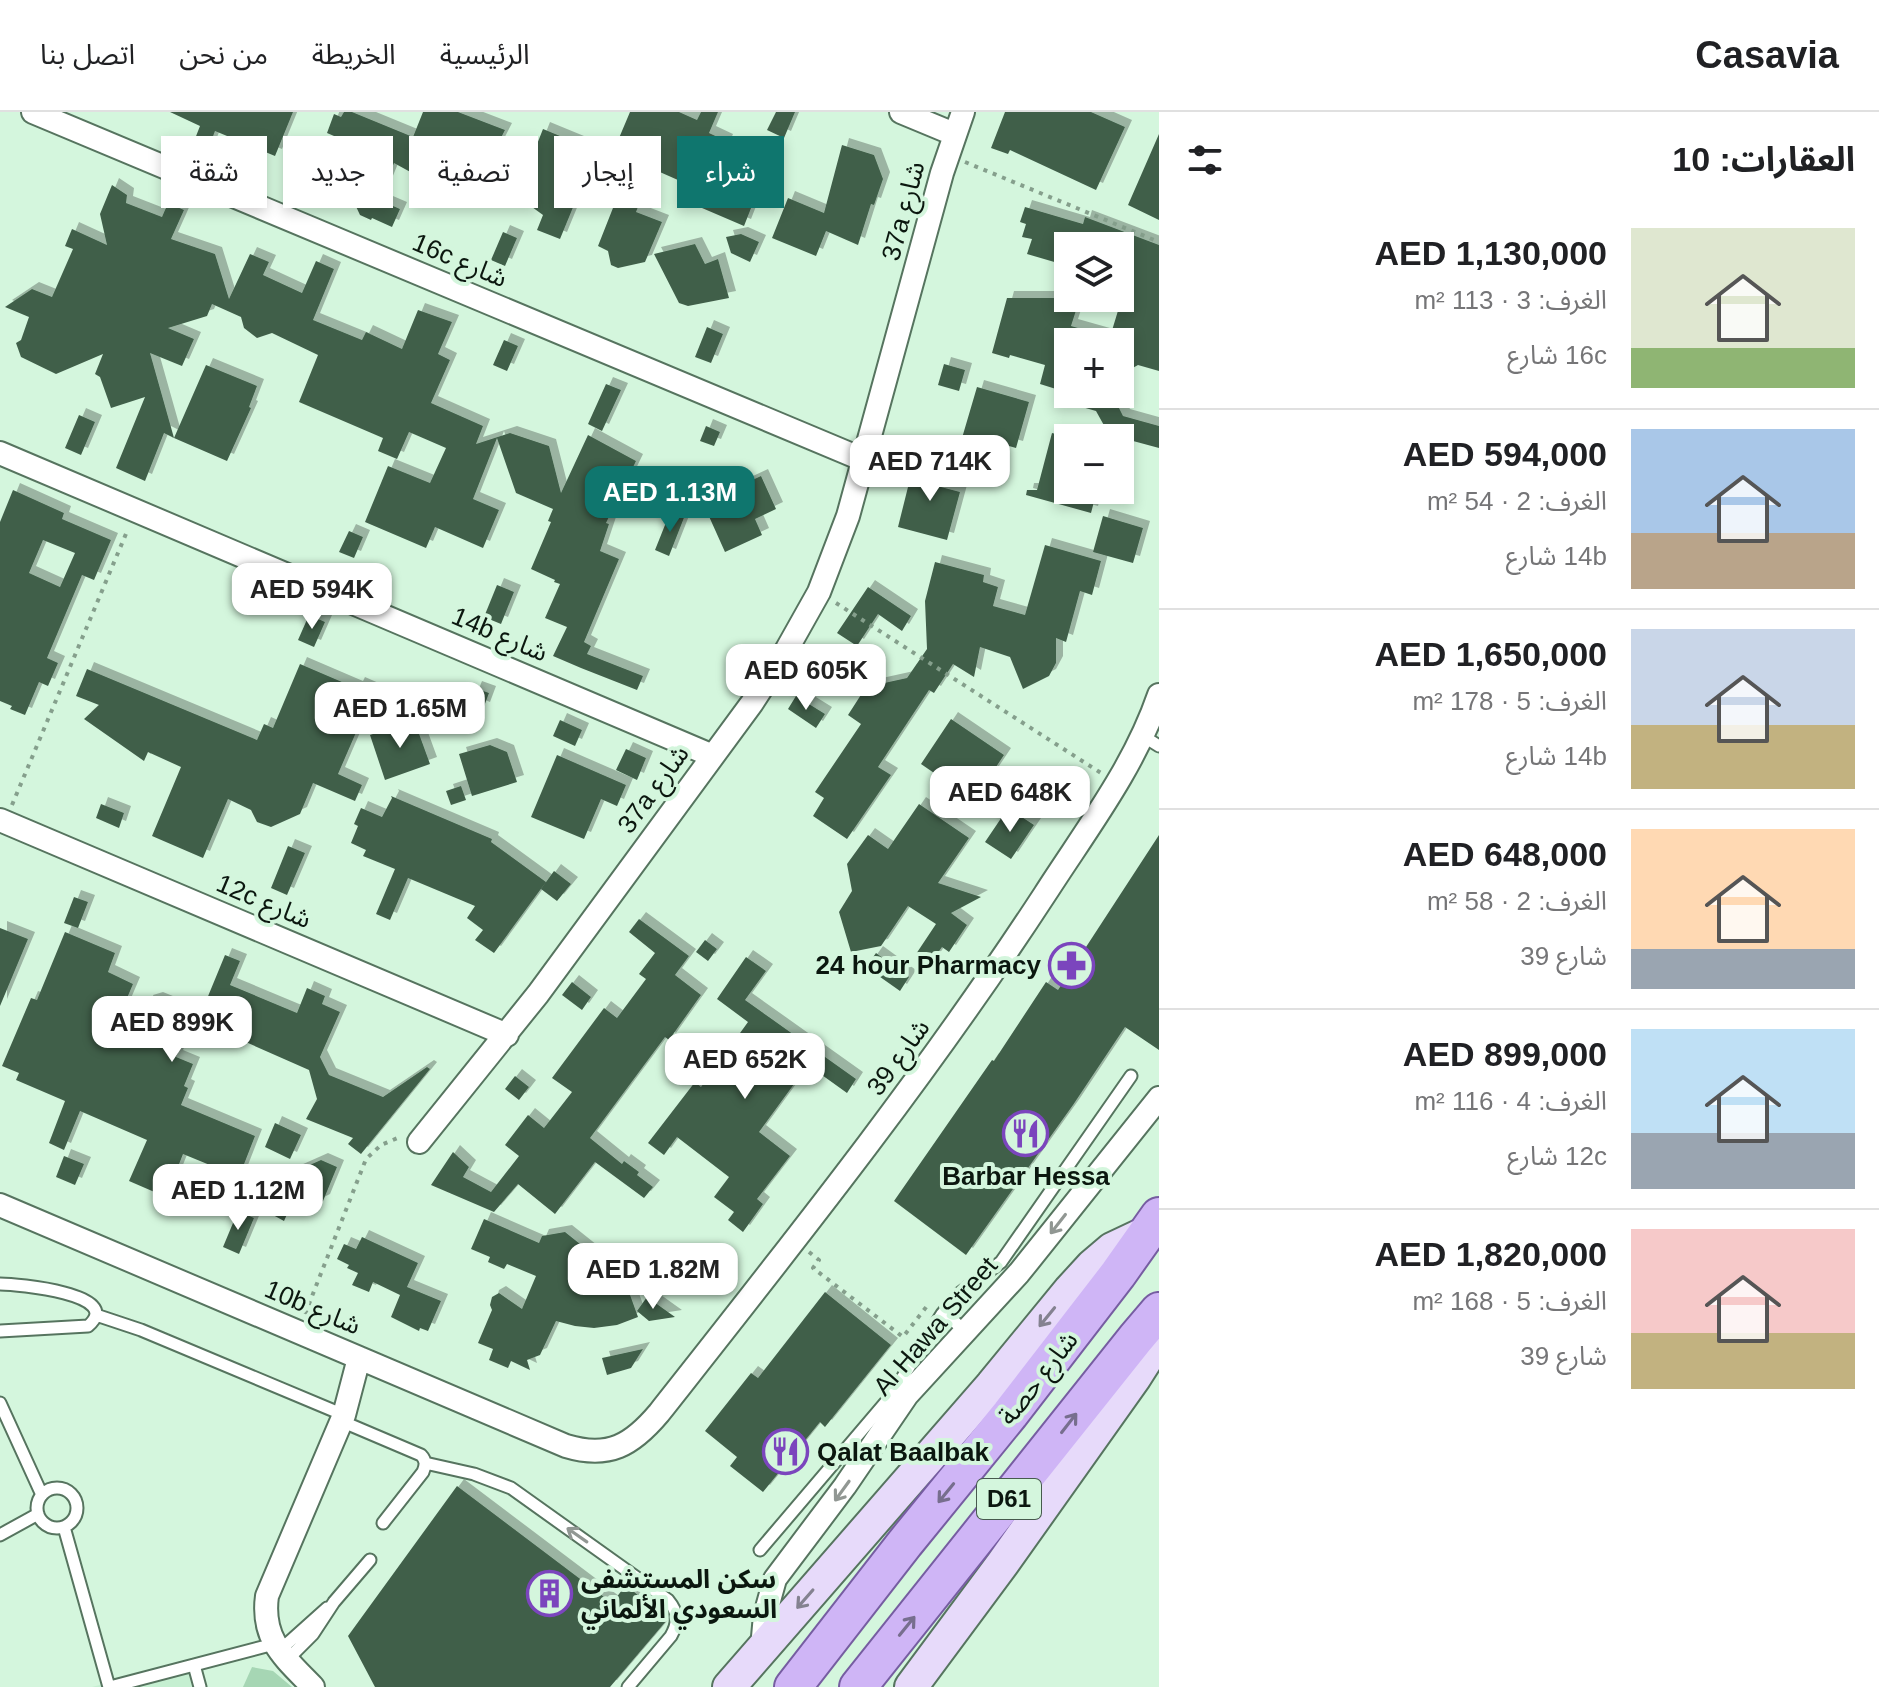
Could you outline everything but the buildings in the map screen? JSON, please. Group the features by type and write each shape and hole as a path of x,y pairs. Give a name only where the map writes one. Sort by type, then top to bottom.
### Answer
{"main road":[{"path":"729,1687 1085,1274 1112,1249 1153,1224"},
{"name":"شارع حصة","path":"793,1687 1010,1414 1153,1224"},
{"name":"شارع حصة","path":"858,1687 1159,1311"},
{"path":"911,1687 1135,1377 1159,1339"}],"street":[{"name":"16c شارع","path":"33,112 864,460"},
{"path":"901,112 951,144"},
{"name":"37a شارع","path":"423,1138 507,1035 752,703 819,592 848,516 951,144 963,112"},
{"name":"14b شارع","path":"0,453 713,756"},
{"name":"شارع 39","path":"606,1451 620,1447 645,1430 879,1131 971,1004 1117,783 1151,741 1159,695"},
{"name":"12c شارع","path":"2,821 507,1035"},
{"name":"Al Hawa Street","path":"762,1648 765,1615 775,1579 845,1486 907,1395 1019,1273 1159,1098"},
{"name":"10b شارع","path":"0,1205 566,1446 592,1452 606,1451"},
{"path":"313,1687 280,1652 267,1625 270,1587 368,1361"}],"lane":[{"path":"760,1550 891,1396 942,1314 960,1293 1001,1262 1131,1076"},
{"path":"0,1284 66,1294 90,1303 96,1315 88,1326 0,1331"},
{"path":"960,1293 987,1309"},
{"path":"942,1314 965,1332"},
{"path":"96,1315 141,1330 421,1455 425,1463 423,1472 383,1523"},
{"path":"0,1403 42,1495"},
{"path":"425,1463 474,1474 511,1488 668,1600 676,1613 675,1629 628,1687"},
{"path":"60,1489 71,1495 77,1513 74,1519 64,1527 46,1525 37,1507 42,1495 60,1489"},
{"path":"0,1535 38,1514"},
{"path":"64,1527 109,1687 194,1665 280,1652 313,1634 334,1602 370,1560"},
{"path":"194,1665 200,1687"}],"path":[{"path":"951,144 1159,242"},
{"path":"2,821 136,509"},
{"path":"819,592 1117,783"},
{"path":"298,1331 366,1159 390,1140 414,1134 423,1138"},
{"path":"795,1241 819,1260 813,1268 903,1337 927,1306 942,1314"}],"shaded area":[{"path":"186,1662 192,1687 92,1687"},
{"path":"252,1667 273,1671 292,1687 243,1687"}],"place":[{"name":"24 hour Pharmacy","path":"1072,965"},
{"name":"Barbar Hessa","path":"1026,1133"},
{"name":"Qalat Baalbak","path":"786,1452"},
{"name":"سكن المستشفى السعودي الألماني","path":"550,1594"}]}
